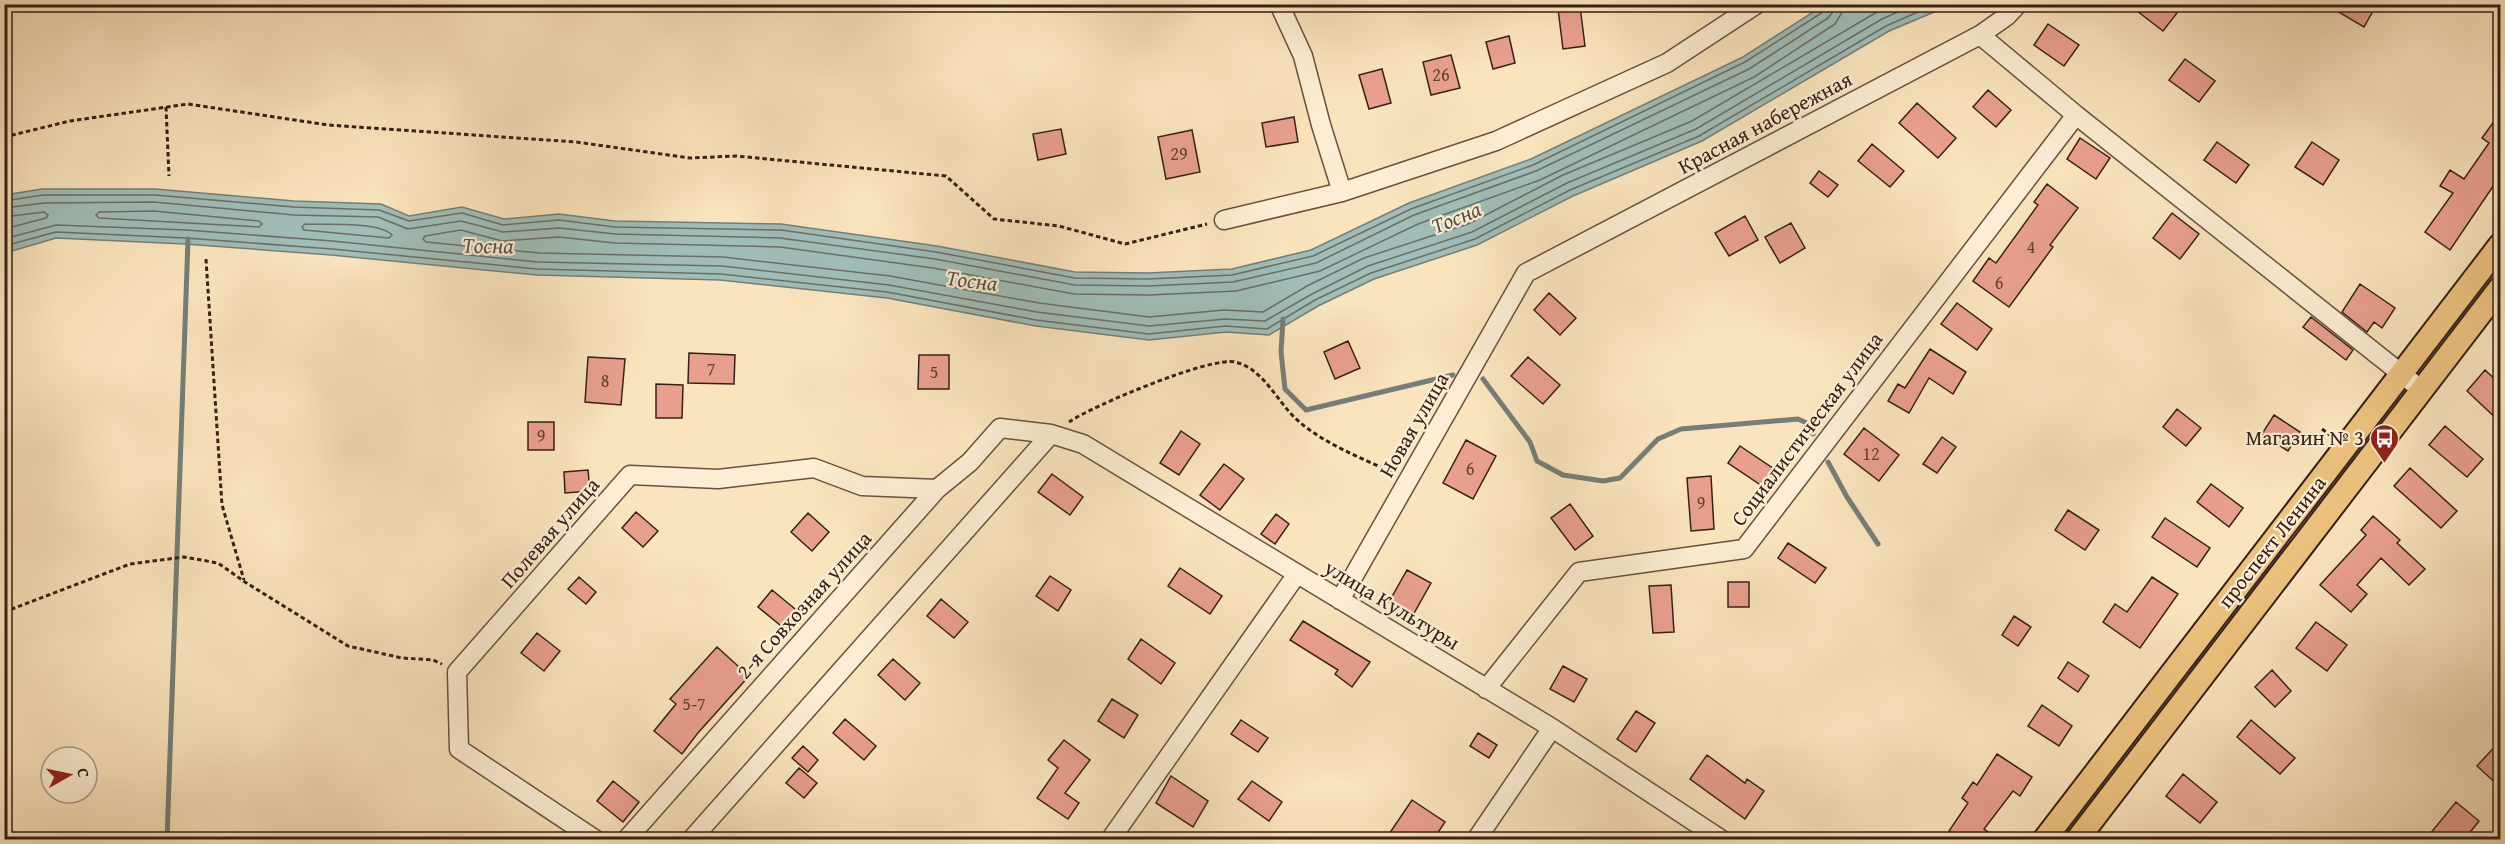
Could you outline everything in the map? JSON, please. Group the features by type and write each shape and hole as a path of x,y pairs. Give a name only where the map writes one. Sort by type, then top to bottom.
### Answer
{"main road":[{"name":"проспект Ленина","path":"2044,840 2500,245"},
{"name":"проспект Ленина","path":"2077,840 2500,288"}],"street":[{"path":"1279,4 1303,56 1342,192"},
{"path":"1224,220 1342,192 1496,141 1666,63 1757,4"},
{"name":"Красная набережная","path":"1526,273 1980,35 2007,16 2018,4"},
{"path":"1980,35 2076,115 2423,391"},
{"name":"Социалистическая улица","path":"1486,689 1579,573 1744,549 2076,115"},
{"name":"Новая улица","path":"1340,600 1526,273"},
{"name":"2-я Совхозная улица","path":"626,840 937,489 970,462 1000,428 1029,431"},
{"name":"улица Культуры","path":"1029,431 1051,434 1083,444 1552,728 1722,840"},
{"path":"691,840 1051,434"},
{"name":"Полевая улица","path":"457,672 630,475 718,479 814,468 862,486 937,489"},
{"path":"1110,840 1297,574"},
{"path":"457,672 459,749 596,840"},
{"path":"1476,840 1552,728"}],"path":[{"path":"4,138 70,121 188,104 328,125 576,142 690,158 736,156 946,176 994,219 1059,226 1125,244 1224,220"},
{"path":"166,107 169,176"},
{"path":"206,259 222,505 245,582"},
{"path":"1051,434 1079,415 1117,397 1220,362 1236,362 1259,375 1295,417 1316,434 1408,480"},
{"path":"4,612 130,564 184,557 219,563 245,582 348,646 402,658 433,660 457,672"}],"water":[{"name":"Тосна","path":"1824,5 1951,5 1889,31 1702,141 1573,196 1477,245 1374,279 1318,306 1269,335 1226,332 1149,340 1036,326 887,298 720,280 537,275 331,255 185,244 56,238 5,253 5,195 42,189 155,189 294,201 381,204 409,216 462,207 504,219 559,214 615,221 781,224 937,246 1075,272 1148,273 1232,269 1311,250 1409,203 1531,159 1743,57"}],"building":[{"path":"2128,4 2184,4 2163,31"},
{"path":"2325,4 2377,4 2364,27"},
{"path":"1580,6 1585,46 1563,49 1558,9"},
{"path":"2048,24 2079,45 2064,66 2034,45"},
{"path":"1509,36 1515,63 1493,69 1486,42"},
{"path":"1451,55 1460,88 1431,95 1423,62"},
{"path":"2185,59 2215,81 2199,102 2169,80"},
{"path":"1382,69 1391,103 1369,109 1359,75"},
{"path":"1988,90 2011,110 1996,127 1973,107"},
{"path":"1917,103 1956,138 1938,158 1899,123"},
{"path":"2500,113 2500,176 2450,250 2425,232 2453,193 2440,186 2450,170 2464,179 2489,143 2482,138"},
{"path":"1294,117 1298,142 1266,147 1262,123"},
{"path":"1061,129 1066,154 1038,160 1033,134"},
{"path":"1192,130 1200,172 1166,179 1158,137"},
{"path":"2080,138 2110,158 2096,179 2067,159"},
{"path":"2217,142 2249,165 2236,183 2204,160"},
{"path":"2312,142 2339,160 2323,185 2295,167"},
{"path":"1872,144 1904,171 1890,187 1858,161"},
{"path":"1819,171 1838,185 1828,197 1810,183"},
{"path":"2047,184 2078,208 2050,245 2053,247 2009,307 1973,281 1989,258 1996,263 2038,205 2034,202"},
{"path":"2172,213 2199,234 2180,259 2153,238"},
{"path":"1745,216 1758,240 1729,256 1715,233"},
{"path":"1791,223 1805,248 1780,263 1765,237"},
{"path":"2360,284 2395,308 2382,328 2374,322 2367,332 2342,312"},
{"path":"1549,293 1576,318 1560,335 1534,310"},
{"path":"1957,303 1992,329 1977,350 1941,324"},
{"path":"2311,317 2353,350 2346,360 2303,327"},
{"path":"1348,341 1360,368 1335,379 1324,352"},
{"path":"1930,349 1966,372 1953,394 1929,378 1909,413 1888,401 1898,384 1905,388"},
{"path":"689,353 735,355 734,384 688,383"},
{"path":"919,355 949,355 949,389 918,389"},
{"path":"588,357 625,359 621,405 585,402"},
{"path":"1528,357 1560,385 1543,404 1511,376"},
{"path":"2485,370 2500,384 2500,422 2467,391"},
{"path":"656,384 683,385 682,418 656,418"},
{"path":"2177,409 2201,428 2186,446 2163,427"},
{"path":"2274,415 2300,432 2288,451 2262,434"},
{"path":"528,422 554,422 554,450 528,450"},
{"path":"2445,426 2483,459 2467,477 2429,445"},
{"path":"1864,428 1899,455 1879,481 1844,454"},
{"path":"1181,431 1200,444 1179,475 1160,463"},
{"path":"1942,437 1956,447 1937,473 1923,464"},
{"path":"1466,440 1496,456 1473,499 1443,483"},
{"path":"1740,446 1780,473 1768,490 1728,463"},
{"path":"1224,464 1244,479 1220,510 1200,495"},
{"path":"2410,468 2457,511 2441,528 2394,486"},
{"path":"588,470 590,491 565,493 564,472"},
{"path":"1052,474 1083,497 1070,515 1038,492"},
{"path":"1711,476 1714,529 1691,531 1687,478"},
{"path":"2211,484 2243,508 2229,527 2197,502"},
{"path":"1570,504 1593,536 1575,550 1551,518"},
{"path":"2068,510 2099,530 2085,550 2055,530"},
{"path":"636,512 658,531 643,547 622,528"},
{"path":"808,513 829,532 812,551 791,532"},
{"path":"1276,514 1289,524 1275,544 1261,534"},
{"path":"2373,516 2400,540 2397,543 2425,569 2409,585 2381,558 2357,585 2367,594 2351,612 2320,585 2366,535 2361,530"},
{"path":"2165,518 2210,548 2197,567 2152,537"},
{"path":"1788,543 1826,568 1815,583 1778,558"},
{"path":"1180,568 1222,596 1210,614 1168,586"},
{"path":"1407,570 1431,583 1413,615 1389,602"},
{"path":"1050,576 1071,590 1058,611 1036,596"},
{"path":"579,577 596,592 586,604 568,589"},
{"path":"2152,577 2178,594 2140,648 2103,622 2115,604 2127,612"},
{"path":"1728,582 1749,582 1749,607 1728,607"},
{"path":"1671,585 1674,632 1653,633 1649,586"},
{"path":"772,590 800,613 786,630 758,607"},
{"path":"941,599 968,622 954,638 927,616"},
{"path":"2014,616 2031,627 2018,646 2002,635"},
{"path":"1303,621 1370,662 1352,687 1335,674 1338,670 1290,640"},
{"path":"2316,622 2347,645 2327,671 2296,648"},
{"path":"537,633 560,651 544,671 521,653"},
{"path":"1141,639 1175,663 1161,684 1128,659"},
{"path":"717,647 749,676 682,754 654,731 676,704 670,699"},
{"path":"893,659 920,683 905,700 878,675"},
{"path":"2068,662 2089,676 2078,692 2058,678"},
{"path":"1563,666 1587,679 1574,702 1550,689"},
{"path":"2272,670 2291,691 2275,707 2255,687"},
{"path":"1112,699 1138,715 1124,738 1098,721"},
{"path":"2042,705 2072,726 2059,746 2028,726"},
{"path":"1636,711 1655,723 1636,752 1617,739"},
{"path":"845,719 876,746 864,760 833,733"},
{"path":"1241,720 1268,738 1258,752 1231,734"},
{"path":"2251,720 2295,758 2280,774 2237,737"},
{"path":"1478,733 1497,745 1489,758 1470,746"},
{"path":"1064,740 1090,760 1065,793 1079,803 1068,819 1037,798 1058,768 1048,760"},
{"path":"2500,741 2500,787 2477,766"},
{"path":"803,746 818,760 808,772 792,758"},
{"path":"1997,754 2032,777 2020,796 2013,791 1984,829 2000,840 1962,840 1949,831 1968,803 1962,798 1973,782 1977,785"},
{"path":"1707,755 1745,783 1747,779 1764,791 1745,819 1690,779"},
{"path":"799,768 817,783 804,798 786,783"},
{"path":"2183,774 2217,802 2200,823 2166,796"},
{"path":"1171,776 1208,801 1193,827 1156,803"},
{"path":"613,781 639,802 623,822 597,801"},
{"path":"1252,781 1282,802 1269,821 1238,799"},
{"path":"1412,800 1445,822 1433,840 1385,840"},
{"path":"2456,802 2479,821 2464,840 2425,840"}],"waterway":[{"path":"167,840 188,239"},
{"path":"1283,319 1281,352 1285,389 1306,410 1453,375"},
{"path":"1483,379 1530,442 1537,461 1563,475 1603,481 1620,478 1658,439 1681,429 1798,419 1807,423 1813,434"},
{"path":"1828,462 1847,497 1878,544"}],"place":[{"name":"Магазин № 3","path":"2385,464"}]}
